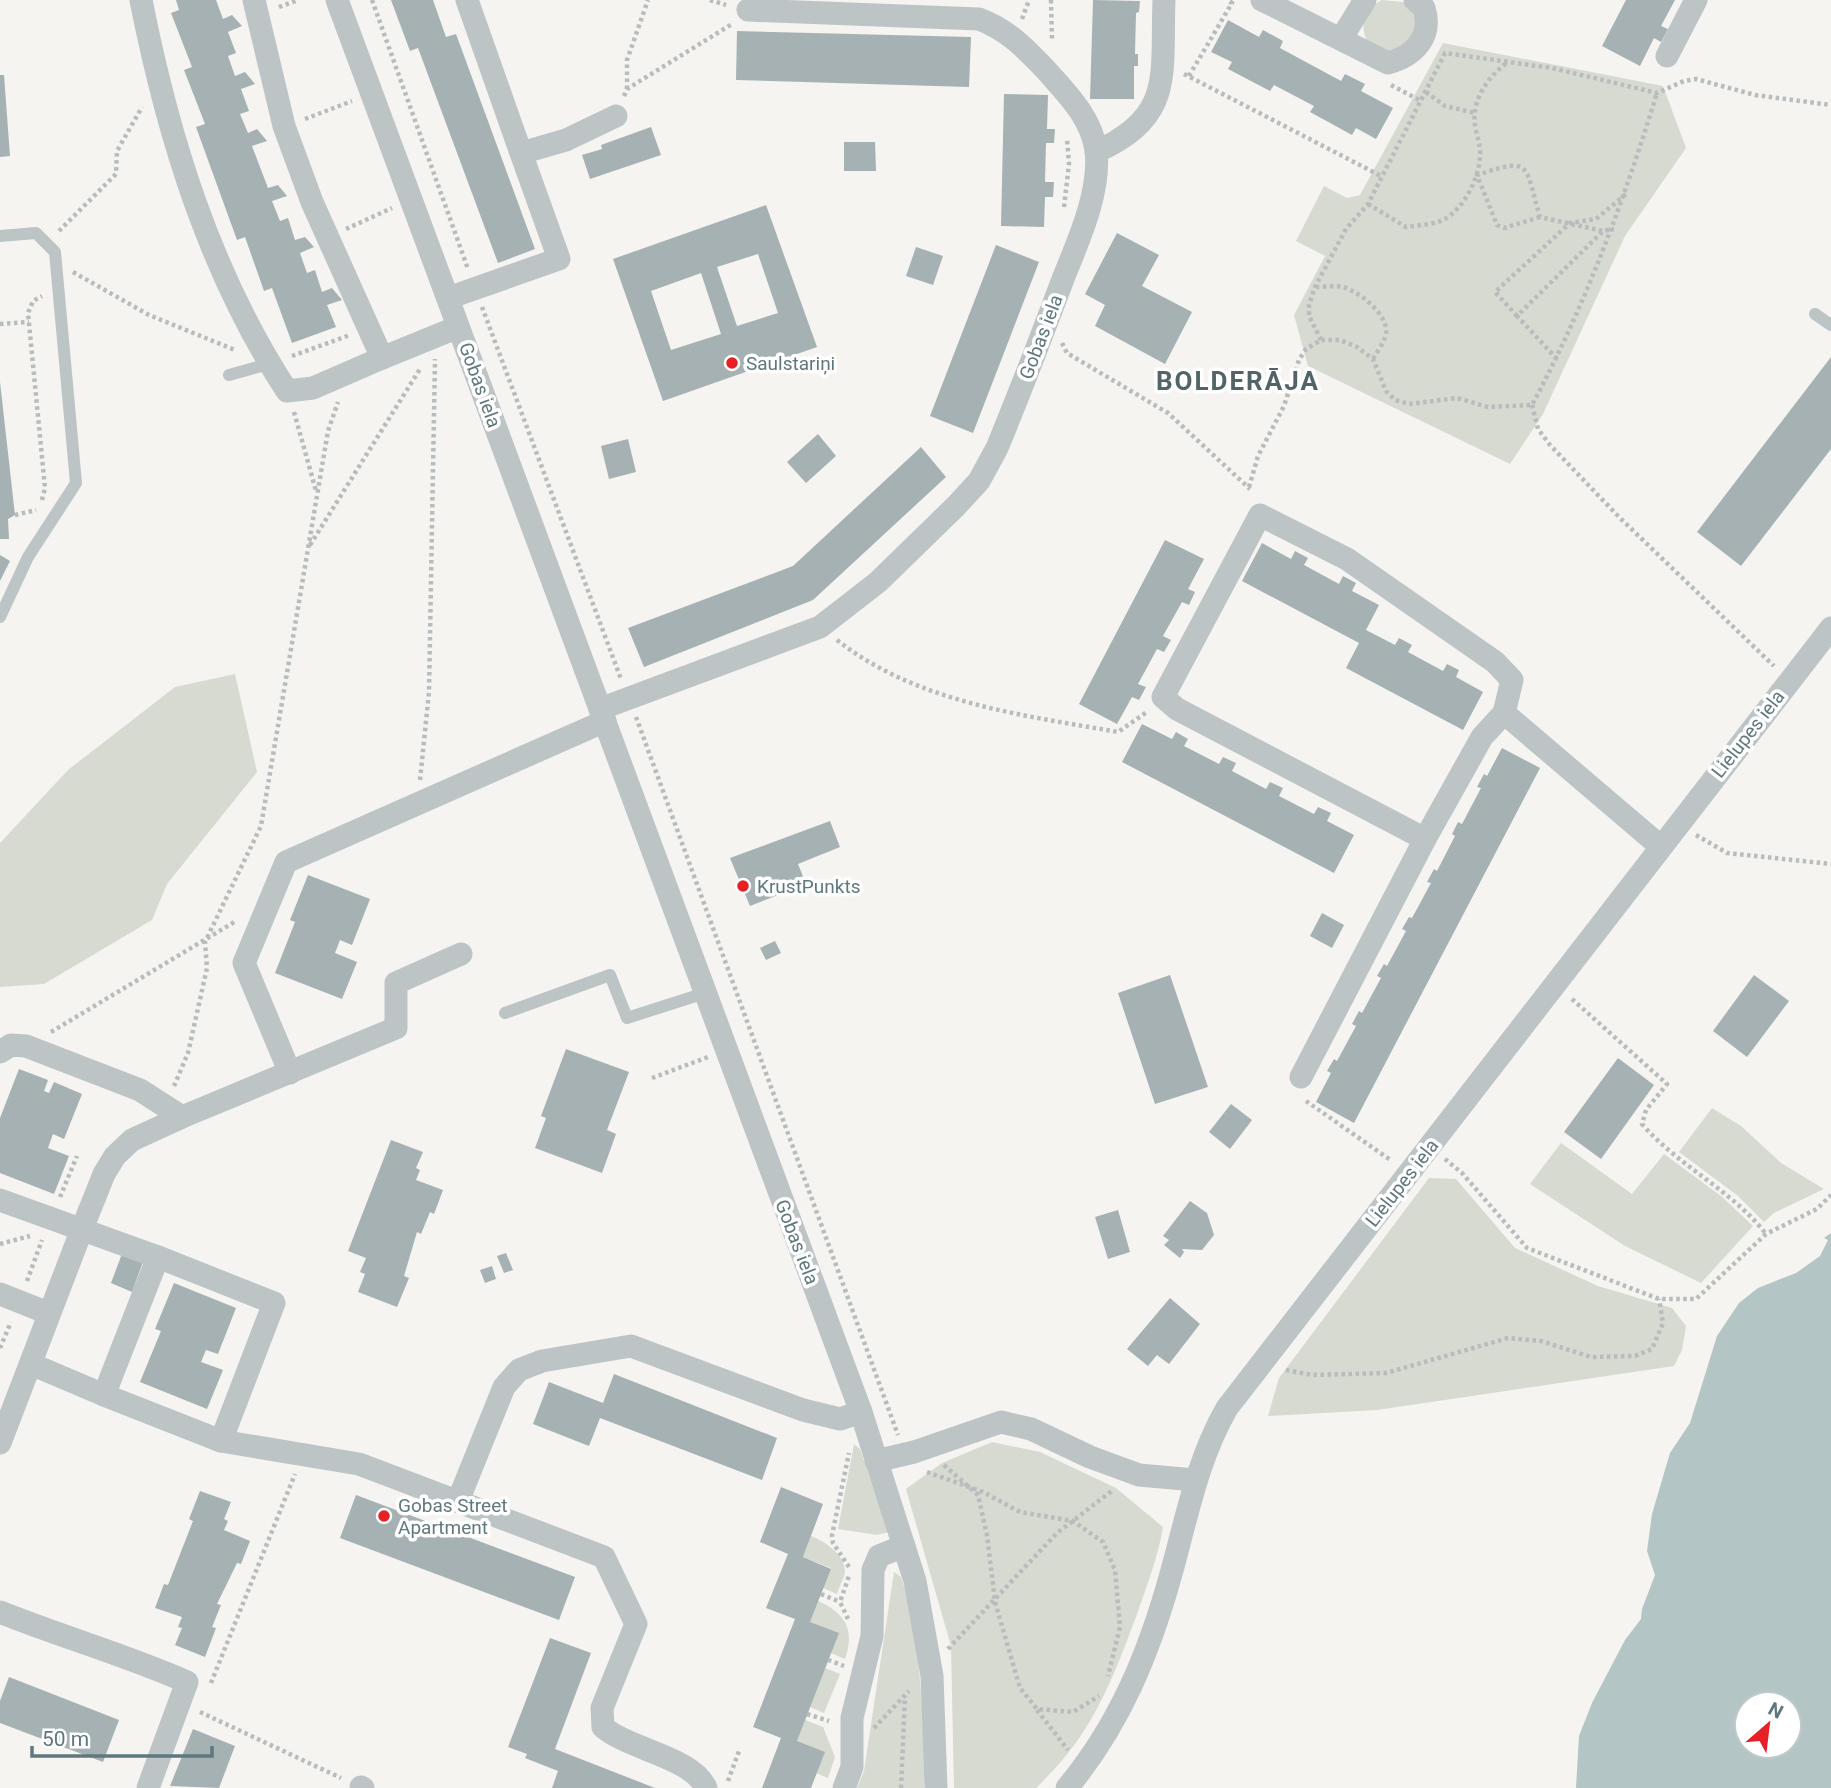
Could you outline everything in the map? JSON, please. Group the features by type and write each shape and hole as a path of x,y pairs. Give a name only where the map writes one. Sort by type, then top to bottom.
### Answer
{"street":[{"path":"141,0 158,79 201,225 235,300 269,364 287,391 313,388 451,329"},
{"path":"254,0 284,126 328,237 382,358"},
{"name":"Gobas iela","path":"337,0 448,298 451,329 602,715 705,993 855,1415 876,1461 915,1581 930,1667 936,1788"},
{"path":"448,298 559,259 467,0"},
{"path":"1096,152 1126,139 1151,112 1161,88 1164,0"},
{"path":"1262,0 1388,63 1406,58 1415,50 1426,30 1424,8 1415,0"},
{"path":"1341,39 1365,0"},
{"path":"1667,55 1696,0"},
{"name":"Gobas iela","path":"602,715 628,698 820,627 878,582 979,481 997,448 1049,317 1093,189 1096,152 1091,130 1076,104 1015,38 997,26 979,19 748,10"},
{"path":"522,153 566,140 616,116"},
{"path":"1301,1077 1425,839 1482,737 1504,713 1512,680 1495,662 1347,559 1260,515 1163,697 1177,709 1425,839"},
{"name":"Lielupes iela","path":"1067,1788 1112,1727 1150,1644 1195,1479 1211,1436 1227,1408 1831,628"},
{"path":"1504,713 1660,846"},
{"path":"290,1073 244,963 284,865 292,857 417,803 602,715"},
{"path":"0,1443 48,1313 104,1174 115,1156 132,1140 173,1112 290,1073 397,1028 396,983 461,954"},
{"path":"0,1052 11,1045 26,1046 140,1090 173,1112"},
{"path":"0,1200 158,1257 274,1303 221,1441"},
{"path":"104,1395 158,1257"},
{"path":"0,1294 48,1313"},
{"path":"458,1501 504,1387 519,1370 542,1361 631,1346 803,1410 840,1419 855,1415"},
{"path":"31,1364 221,1441 359,1464 604,1557 636,1624 602,1708 603,1727 618,1739 685,1767 699,1776 706,1788"},
{"path":"876,1461 916,1451 1001,1422 1031,1429 1090,1457 1131,1472 1166,1479 1195,1479"},
{"path":"844,1788 852,1767 842,1734 852,1718 872,1636 873,1570 879,1556 904,1546"},
{"path":"0,1612 81,1644 127,1656 198,1686 148,1788"}],"lane":[{"path":"0,236 37,233 55,252 76,483 27,557 0,617"},
{"path":"1815,314 1831,325"},
{"path":"229,375 269,364"},
{"path":"505,1013 610,975 627,1018 705,993"}],"path":[{"path":"372,0 475,289 628,698 916,1451 927,1472 972,1488 978,1495 987,1535 995,1602 1020,1688 1083,1769"},
{"path":"616,116 627,89 627,60 648,0"},
{"path":"1189,76 1232,3 1227,0"},
{"path":"627,89 740,19 742,9 748,10"},
{"path":"1321,340 1309,316 1308,304 1315,287 1346,229 1368,204 1445,53 1552,68 1657,93 1684,81 1696,79 1768,97 1831,105"},
{"path":"1162,61 1381,176"},
{"path":"1368,204 1406,227 1426,225 1454,212 1477,175 1480,144 1475,113 1491,74 1508,62"},
{"path":"48,242 116,174 117,151 158,79"},
{"path":"1426,92 1445,106 1475,113"},
{"path":"1657,93 1614,229 1557,359 1532,405 1535,422 1550,445 1620,519 1790,681"},
{"path":"284,126 356,100"},
{"path":"1063,209 1069,164 1066,129"},
{"path":"1477,175 1511,164 1520,165 1525,171 1540,217"},
{"path":"1477,175 1497,225 1504,228 1540,217 1603,231 1614,229"},
{"path":"1557,359 1495,292 1570,223 1596,219 1626,193"},
{"path":"328,237 396,206"},
{"path":"1517,316 1603,231"},
{"path":"56,262 149,314 269,364 370,328"},
{"path":"1315,287 1340,286 1358,293 1373,308 1383,321 1386,334 1373,359"},
{"path":"15,515 37,510 45,488 29,322 30,305 44,292"},
{"path":"1049,317 1067,353 1168,413 1249,487 1260,515"},
{"path":"0,324 29,322"},
{"path":"417,803 429,692 435,344 451,329"},
{"path":"1249,487 1258,456 1284,406 1299,360 1306,349 1321,340 1340,340 1357,347 1373,359 1386,391 1395,400 1409,404 1430,403 1447,398 1488,407 1532,405"},
{"path":"307,549 421,367"},
{"path":"173,1112 207,968 205,942 261,826 328,431 348,372"},
{"path":"287,391 317,495"},
{"path":"820,627 843,645 901,679 970,704 1018,716 1118,732 1143,716 1163,697"},
{"path":"1678,824 1727,853 1831,864"},
{"path":"26,1046 205,942 237,920"},
{"path":"1555,984 1667,1084 1646,1110 1642,1124 1660,1146 1744,1210 1766,1234"},
{"path":"1306,1101 1409,1174"},
{"path":"1430,1147 1462,1173 1527,1248 1659,1299 1696,1299 1766,1234 1817,1209 1831,1195"},
{"path":"1261,1365 1312,1375 1386,1373 1508,1338 1541,1341 1591,1357 1634,1356 1652,1349 1658,1336 1663,1323 1659,1299"},
{"path":"840,1602 849,1565 833,1543 832,1535 855,1415"},
{"path":"916,1451 972,1488 1020,1512 1073,1521 1103,1542 1115,1570 1120,1628 1107,1680"},
{"path":"303,1454 191,1705 206,1717 362,1788"},
{"path":"807,1714 828,1718 842,1734 873,1729 1057,1533 1121,1484 1131,1472"},
{"path":"821,1594 840,1602 852,1627"},
{"path":"842,1679 851,1656"},
{"path":"828,1660 846,1667"},
{"path":"1037,1709 1073,1712 1104,1693"},
{"path":"901,1788 905,1696"},
{"path":"725,1788 739,1751"}],"shaded area":[{"path":"1382,0 1403,2 1416,17 1417,36 1395,55 1369,44 1364,31 1367,13"},
{"path":"1443,43 1663,86 1686,148 1625,236 1543,414 1510,464 1308,366 1294,315 1325,256 1296,241 1324,186 1347,198 1360,195"},
{"path":"235,674 257,772 167,884 152,920 44,984 0,987 0,843 68,770 175,687"},
{"path":"1712,1108 1741,1126 1781,1163 1824,1189 1774,1213 1764,1222 1738,1196 1679,1152"},
{"path":"1561,1143 1632,1194 1664,1154 1721,1196 1753,1226 1701,1283 1625,1246 1530,1184"},
{"path":"1429,1178 1456,1179 1515,1248 1598,1286 1672,1308 1686,1326 1682,1350 1674,1366 1377,1410 1268,1416 1279,1378"},
{"path":"1831,1233 1831,1788 1576,1788 1579,1736 1592,1703 1625,1640 1641,1619 1655,1575 1647,1551 1652,1514 1670,1453 1690,1423 1717,1336 1739,1303 1758,1288 1796,1273 1820,1256 1828,1240 1824,1238"},
{"path":"992,1442 1040,1452 1116,1488 1163,1527 1148,1582 1098,1707 1072,1748 1036,1788 954,1788 951,1646 906,1489 942,1463"},
{"path":"854,1444 860,1449 889,1532 877,1535 838,1529"},
{"path":"811,1536 827,1545 842,1559 845,1572 837,1594 823,1588 831,1568 803,1557"},
{"path":"894,1572 901,1577 908,1600 917,1652 924,1788 857,1788 864,1771"},
{"path":"818,1601 835,1611 846,1624 849,1640 845,1659 831,1653 810,1622"},
{"path":"825,1668 840,1674 824,1713 810,1707"},
{"path":"805,1720 823,1727 835,1757 828,1778 816,1773 797,1741"}],"building":[{"path":"176,0 216,0 223,19 232,15 242,26 228,32 236,53 228,56 235,76 245,72 255,84 241,89 249,111 240,114 248,133 257,129 267,141 252,146 268,188 278,185 287,196 272,201 280,221 288,218 295,240 305,237 314,247 300,253 307,273 315,270 322,292 332,288 342,300 327,305 336,327 292,343 272,288 264,291 245,237 237,240 196,127 205,124 184,70 192,67 171,13 179,10"},
{"path":"391,0 433,0 446,37 456,34 535,249 498,263 418,48 410,51"},
{"path":"1093,0 1140,1 1139,12 1136,13 1135,54 1138,54 1138,66 1134,66 1134,99 1090,99"},
{"path":"1626,0 1675,0 1661,26 1668,29 1661,42 1654,38 1640,66 1602,46"},
{"path":"1228,20 1259,37 1263,30 1283,41 1280,48 1341,81 1345,74 1365,84 1361,91 1393,108 1376,139 1356,128 1352,135 1310,112 1314,106 1274,85 1270,91 1228,69 1232,62 1211,52"},
{"path":"737,31 971,37 969,87 736,80"},
{"path":"0,75 4,75 10,156 0,157"},
{"path":"1004,94 1048,95 1047,129 1055,129 1054,143 1046,143 1045,182 1054,182 1053,197 1045,197 1044,227 1001,226"},
{"path":"651,127 661,155 590,179 582,155 602,149 601,145"},
{"path":"844,142 875,142 876,171 844,171"},
{"path":"766,205 817,347 663,401 613,259","holes":["758,254 778,313 737,326 717,267","701,273 721,334 671,350 651,291"]},
{"path":"1117,233 1159,255 1142,286 1192,312 1165,364 1095,326 1105,305 1085,294"},
{"path":"996,245 1039,262 973,433 930,416"},
{"path":"916,247 943,256 933,285 906,276"},
{"path":"1831,357 1831,449 1741,566 1697,532"},
{"path":"0,382 15,515 8,519 9,539 0,539"},
{"path":"818,434 836,456 806,483 787,462"},
{"path":"628,439 636,472 609,479 601,446"},
{"path":"921,447 946,477 813,600 644,667 628,628 793,566"},
{"path":"1165,540 1204,559 1188,589 1195,592 1189,605 1182,602 1163,636 1171,640 1164,652 1157,649 1138,684 1146,687 1139,700 1132,697 1117,724 1079,704"},
{"path":"1262,543 1291,559 1295,551 1308,558 1304,565 1339,584 1343,576 1356,583 1352,591 1379,605 1366,630 1395,645 1399,638 1412,645 1408,652 1443,671 1447,664 1459,670 1456,677 1483,692 1463,730 1346,668 1359,643 1242,581"},
{"path":"0,555 10,561 0,581"},
{"path":"1142,724 1172,739 1176,732 1188,739 1184,746 1219,764 1223,757 1236,763 1232,771 1266,789 1270,782 1283,788 1279,796 1314,814 1318,807 1331,813 1327,821 1354,835 1334,873 1122,762"},
{"path":"1502,748 1540,768 1354,1123 1316,1102 1331,1073 1327,1071 1334,1059 1337,1061 1356,1026 1352,1024 1359,1011 1362,1013 1381,978 1377,976 1384,964 1387,966 1406,931 1402,929 1409,917 1412,918 1431,883 1427,882 1434,869 1437,871 1455,836 1452,834 1458,822 1462,824 1481,788 1477,787 1484,774 1487,776"},
{"path":"830,821 840,847 798,864 806,884 750,906 730,858"},
{"path":"308,875 370,899 352,945 340,940 335,953 357,962 342,999 275,973 295,922 290,920"},
{"path":"1322,913 1344,925 1332,948 1310,936"},
{"path":"775,941 781,953 766,960 760,948"},
{"path":"1170,975 1208,1087 1155,1104 1118,993"},
{"path":"1754,975 1789,1001 1747,1057 1713,1031"},
{"path":"566,1049 629,1072 607,1130 616,1134 602,1173 535,1148 546,1118 541,1116"},
{"path":"1618,1058 1654,1085 1601,1159 1564,1132"},
{"path":"19,1069 48,1080 44,1091 49,1093 54,1082 82,1094 64,1139 53,1134 48,1148 69,1156 54,1194 0,1173 0,1118"},
{"path":"1231,1104 1252,1120 1230,1149 1209,1132"},
{"path":"391,1140 423,1152 416,1168 420,1170 416,1180 443,1190 434,1214 430,1212 421,1234 417,1232 404,1276 409,1278 397,1307 358,1292 365,1274 360,1272 366,1258 348,1251"},
{"path":"1190,1201 1207,1213 1214,1235 1202,1250 1182,1249 1184,1252 1180,1258 1164,1245 1169,1240 1163,1236"},
{"path":"1118,1210 1130,1252 1108,1259 1095,1217"},
{"path":"123,1251 144,1259 132,1292 111,1283"},
{"path":"506,1253 513,1270 504,1273 497,1256"},
{"path":"492,1266 496,1279 485,1283 480,1270"},
{"path":"174,1283 236,1308 218,1354 206,1350 201,1362 223,1370 207,1409 140,1382 161,1331 155,1329"},
{"path":"1170,1298 1200,1324 1169,1364 1157,1355 1148,1366 1127,1349"},
{"path":"614,1374 777,1438 762,1480 600,1418 589,1446 533,1424 549,1382 603,1403"},
{"path":"781,1487 823,1504 803,1557 831,1569 810,1622 839,1633 797,1741 825,1752 811,1788 762,1788 781,1738 753,1727 795,1619 766,1608 788,1554 760,1542"},
{"path":"200,1491 231,1502 224,1519 228,1521 224,1530 250,1541 241,1564 237,1563 217,1604 221,1605 212,1627 216,1628 205,1657 175,1645 182,1628 178,1627 182,1617 155,1608 164,1584 168,1585 193,1521 189,1519"},
{"path":"356,1495 575,1577 559,1620 340,1538"},
{"path":"550,1638 591,1653 555,1749 655,1788 552,1788 558,1771 525,1758 527,1754 508,1747"},
{"path":"9,1677 119,1720 103,1762 0,1723 0,1701"},
{"path":"193,1729 235,1746 219,1788 170,1786"}],"place":[{"name":"Saulstariņi","path":"732,363"},
{"name":"KrustPunkts","path":"743,886"},
{"name":"Gobas Street Apartment","path":"384,1516"}],"district":[{"name":"BOLDERĀJA","path":"1238,381"}]}
